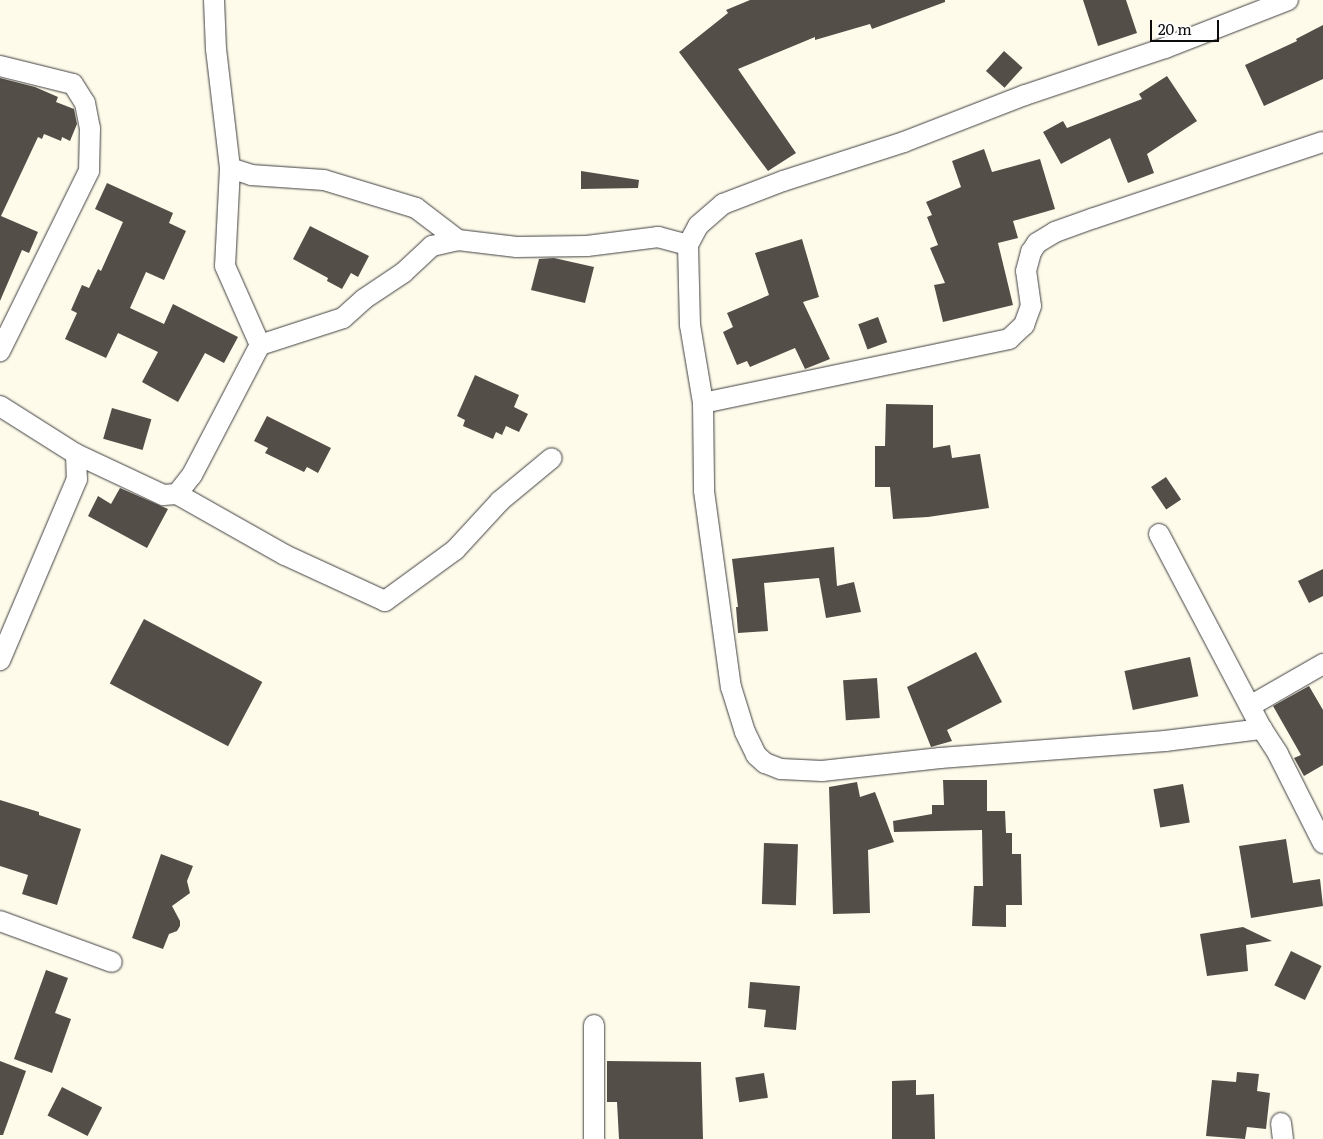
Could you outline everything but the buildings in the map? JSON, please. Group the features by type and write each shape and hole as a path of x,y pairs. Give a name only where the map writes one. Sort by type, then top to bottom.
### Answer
{"street":[{"path":"214,0 216,49 230,168 225,266 260,345"},
{"path":"1262,729 1166,741 940,758 822,771 781,769 765,763 756,755 745,732 731,687 704,491 703,403 690,325 688,245 698,226 724,204 783,182 904,142 1026,95 1165,48 1288,0"},
{"path":"0,66 73,84 85,104 90,128 89,171 0,351"},
{"path":"703,403 1009,339 1024,325 1031,306 1026,271 1031,252 1037,243 1055,232 1094,218 1323,142"},
{"path":"230,168 251,175 324,180 416,208 458,240"},
{"path":"177,494 192,476 260,345 343,318 364,299 403,273 432,246 458,240 517,247 587,246 658,237 688,245"},
{"path":"0,406 76,454 163,496 177,494 285,556 385,601 455,550 500,501 552,458"},
{"path":"0,660 77,479 76,454"},
{"path":"1159,534 1262,729 1278,754 1323,843"},
{"path":"1250,706 1323,664"},
{"path":"0,921 112,962"},
{"path":"594,1025 594,1139"}]}
